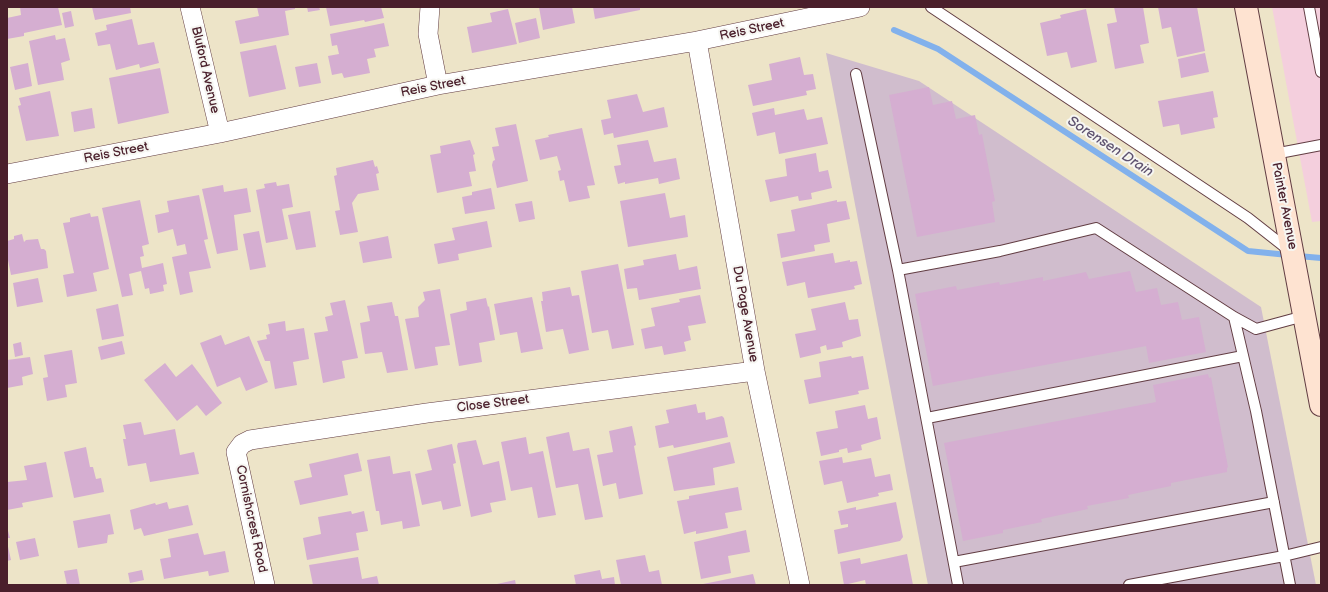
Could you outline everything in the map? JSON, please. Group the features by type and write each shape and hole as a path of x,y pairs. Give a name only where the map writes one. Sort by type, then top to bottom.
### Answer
{"street":[{"name":"Bluford Avenue","path":"190,7 220,133"},
{"path":"430,7 428,34 438,85"},
{"name":"Reis Street","path":"7,174 220,133 438,85 697,41 860,7"},
{"name":"Painter Avenue","path":"1246,7 1321,405"},
{"name":"Du Page Avenue","path":"697,41 755,371 800,585"},
{"name":"Close Street","path":"236,452 242,444 250,440 427,412 755,371"},
{"name":"Cornishcrest Road","path":"236,452 265,585"}],"lane":[{"path":"931,7 1248,218 1291,244"},
{"path":"1309,7 1321,72"},
{"path":"856,74 898,270 958,585"},
{"path":"1274,154 1321,145"},
{"path":"898,270 1000,251 1096,228 1234,317 1256,329 1304,316"},
{"path":"1234,317 1274,502 1290,585"},
{"path":"927,418 1243,356"},
{"path":"954,562 1274,502"},
{"path":"1129,585 1284,556 1321,547"}],"shaded area":[{"path":"1272,7 1321,7 1321,221 1312,222"},
{"path":"826,53 919,81 1261,307 1316,585 928,585"}],"building":[{"path":"20,7 58,7 62,25 24,33 24,36 7,39 7,18 21,15"},
{"path":"92,7 130,7 131,13 95,20"},
{"path":"257,7 295,7 295,9 285,11 289,35 240,44 235,21 259,16"},
{"path":"307,7 319,7 320,10 308,12"},
{"path":"326,7 381,7 384,18 330,26"},
{"path":"539,7 572,7 575,23 543,30"},
{"path":"593,7 640,7 640,10 595,19"},
{"path":"1114,7 1143,7 1149,43 1140,45 1144,63 1115,69 1107,24 1117,22"},
{"path":"1158,7 1197,7 1205,51 1177,57 1171,27 1162,29"},
{"path":"508,9 517,44 472,53 467,27 492,22 490,13"},
{"path":"1086,9 1097,62 1071,68 1067,52 1047,56 1040,23 1061,18 1060,15"},
{"path":"71,11 74,26 65,28 62,13"},
{"path":"536,18 540,38 519,43 515,23"},
{"path":"132,19 138,45 154,42 159,63 140,68 139,64 116,70 110,44 98,46 95,33 107,30 106,25"},
{"path":"384,23 389,46 374,49 376,57 367,59 370,73 344,78 342,73 332,75 328,56 339,54 337,45 332,46 330,34"},
{"path":"55,35 56,40 65,38 70,60 61,63 64,80 38,85 29,41"},
{"path":"276,45 286,89 249,97 240,52"},
{"path":"1205,53 1209,72 1181,78 1178,59"},
{"path":"800,57 804,75 813,74 816,89 806,91 807,95 753,106 748,85 772,80 769,64"},
{"path":"28,63 32,86 15,90 10,67"},
{"path":"317,63 321,83 299,87 295,67"},
{"path":"160,68 169,113 118,124 109,78"},
{"path":"929,87 933,105 952,101 956,119 975,115 979,135 982,134 995,201 992,202 995,222 917,237 889,95"},
{"path":"50,91 59,136 26,141 18,106 21,105 19,98"},
{"path":"1213,91 1218,117 1213,118 1215,128 1181,135 1179,124 1163,127 1158,101"},
{"path":"637,94 643,112 664,107 668,127 614,138 613,133 604,135 601,120 611,118 607,100"},
{"path":"92,108 95,128 74,132 71,112"},
{"path":"774,108 775,115 804,109 807,120 822,117 828,144 779,154 775,132 757,136 752,113"},
{"path":"516,124 528,181 497,188 492,165 493,161 495,160 492,147 499,146 495,128"},
{"path":"582,128 595,185 587,186 590,198 569,202 564,180 560,181 558,171 561,170 557,156 540,160 535,140 549,137 548,135"},
{"path":"470,140 475,154 473,155 476,171 469,172 472,186 437,193 430,155 441,153 440,146"},
{"path":"648,140 654,162 676,158 680,179 659,184 658,178 618,184 614,166 621,165 617,145"},
{"path":"816,153 819,172 828,170 832,188 811,193 812,199 799,201 798,196 770,202 765,180 787,176 785,159"},
{"path":"373,160 379,173 376,174 379,190 358,194 352,203 358,232 340,235 335,211 340,210 334,176 337,175 336,168"},
{"path":"276,182 277,186 289,184 293,207 282,209 288,239 266,243 256,190 265,188 264,184"},
{"path":"223,185 224,192 247,188 251,212 234,215 238,250 217,254 202,189"},
{"path":"491,188 495,209 465,214 462,197 472,195 472,192"},
{"path":"665,193 670,218 685,215 688,237 628,247 620,201"},
{"path":"199,195 208,239 204,240 211,268 189,272 193,292 180,295 172,257 187,254 185,244 177,246 173,229 158,233 155,215 169,212 167,201"},
{"path":"140,200 149,244 142,246 144,256 140,257 142,268 163,263 167,284 163,285 164,291 150,294 149,288 145,289 141,271 129,274 133,295 122,297 102,208"},
{"path":"837,200 837,202 846,201 850,219 827,224 830,242 814,245 815,251 781,258 777,234 795,231 791,210"},
{"path":"532,201 535,219 519,222 515,204"},
{"path":"310,211 316,247 296,250 288,215"},
{"path":"90,213 91,217 98,216 109,269 93,273 97,291 67,297 63,275 74,273 63,223 70,222 70,218"},
{"path":"487,221 492,247 458,254 459,260 438,264 434,244 455,240 452,228"},
{"path":"259,231 266,267 250,270 243,234"},
{"path":"22,234 24,242 26,240 38,239 41,249 46,251 48,268 11,275 7,255 7,241 14,239 14,236"},
{"path":"388,236 392,258 363,263 359,242"},
{"path":"833,253 835,263 850,260 850,262 857,261 862,284 854,286 855,289 808,298 805,282 787,286 782,262"},
{"path":"676,254 679,270 697,266 701,289 639,300 637,288 627,289 624,269 644,265 643,260"},
{"path":"618,264 634,345 612,349 608,330 592,333 581,271"},
{"path":"1130,271 1136,292 1157,288 1161,305 1178,302 1182,320 1199,317 1206,352 1149,363 1146,346 933,386 915,294 956,286 957,290 999,282 1000,285 1043,277 1043,281 1086,272 1089,279"},
{"path":"38,278 43,302 17,307 13,283"},
{"path":"570,287 572,296 579,295 589,350 569,354 563,329 546,332 541,301 543,301 542,292"},
{"path":"440,289 450,345 435,347 438,365 415,369 405,319 419,317 418,307 425,300 423,292"},
{"path":"700,295 706,323 688,326 691,340 684,342 686,351 664,355 662,346 645,349 641,329 655,326 651,308 680,302 679,299"},
{"path":"532,297 543,349 521,353 517,332 500,335 494,304"},
{"path":"486,298 488,307 489,306 495,340 479,343 482,362 459,366 450,314 467,310 466,302"},
{"path":"345,300 358,358 342,361 345,378 323,383 314,333 328,331 325,317 333,315 330,303"},
{"path":"392,302 395,316 398,316 408,370 387,373 382,352 365,354 360,323 370,321 367,306"},
{"path":"845,302 849,320 858,319 861,336 842,342 843,347 827,350 826,345 820,347 821,353 800,358 795,334 816,330 811,309"},
{"path":"118,304 124,336 102,340 96,309"},
{"path":"285,321 286,331 304,328 309,359 293,362 297,385 275,389 270,361 265,361 257,341 267,339 266,335 270,334 268,324"},
{"path":"221,335 225,345 249,336 268,382 246,391 240,377 217,387 200,343"},
{"path":"122,341 125,354 101,360 98,347"},
{"path":"21,342 23,355 15,357 13,344"},
{"path":"72,350 77,383 65,385 67,397 47,401 43,378 48,377 44,355"},
{"path":"851,356 852,358 863,356 869,389 858,391 859,394 809,404 804,380 821,377 819,362"},
{"path":"30,357 33,374 22,377 23,385 7,388 7,360"},
{"path":"165,363 176,377 192,364 222,403 206,416 197,405 177,421 144,380"},
{"path":"1208,374 1209,378 1211,377 1228,467 1227,472 1171,483 1171,486 1128,495 1129,498 1087,506 1088,509 1041,519 1042,522 1003,530 1003,533 963,541 944,443 1156,402 1153,385"},
{"path":"696,404 698,413 705,412 706,420 722,416 724,418 728,437 674,448 673,445 659,448 655,426 669,423 666,410"},
{"path":"865,405 868,419 877,417 881,439 861,445 862,450 848,453 847,448 839,450 839,452 821,456 816,432 838,428 835,411"},
{"path":"141,422 144,435 175,429 180,455 194,452 199,474 150,482 146,463 128,466 123,439 126,439 123,425"},
{"path":"632,426 636,445 634,446 643,494 619,499 616,483 603,486 597,455 613,452 609,431"},
{"path":"569,432 573,451 589,448 603,517 585,520 578,484 556,488 546,437"},
{"path":"526,437 529,454 543,451 556,515 538,518 532,487 511,491 501,442"},
{"path":"476,440 483,465 499,461 506,500 490,503 492,512 471,517 457,446 458,443"},
{"path":"730,442 735,463 713,468 715,485 674,491 667,457"},
{"path":"452,444 456,463 453,464 461,506 443,510 441,501 422,505 415,474 432,470 427,450"},
{"path":"86,447 90,467 93,467 96,479 101,478 104,492 74,498 64,452"},
{"path":"358,453 362,471 344,475 348,495 300,505 294,481 312,477 309,464"},
{"path":"390,456 393,474 410,471 420,526 403,529 402,521 381,525 379,511 376,511 367,460"},
{"path":"842,457 843,463 871,458 875,477 890,474 893,490 878,493 879,496 847,503 842,481 824,485 819,461"},
{"path":"46,462 53,497 22,503 23,507 7,510 7,482 27,480 24,466"},
{"path":"738,487 742,510 725,513 728,528 696,534 696,531 684,534 677,501 689,499 689,496"},
{"path":"167,502 169,509 188,505 193,525 144,536 141,528 134,530 130,510 155,503 156,505"},
{"path":"896,502 903,537 900,541 838,554 834,530 848,527 848,524 841,525 838,511 856,507 856,510"},
{"path":"351,511 352,514 364,511 368,531 356,533 359,550 307,560 303,538 321,534 318,517"},
{"path":"110,514 114,534 108,535 107,543 78,548 73,521"},
{"path":"7,527 10,538 7,538"},
{"path":"746,530 750,552 728,556 731,573 701,579 694,542"},
{"path":"198,533 204,555 225,551 229,572 209,576 208,571 164,579 160,559 171,557 168,539"},
{"path":"35,538 39,556 20,560 16,542"},
{"path":"7,542 11,560 7,561"},
{"path":"907,554 913,585 866,585 865,580 844,585 840,562 860,558 861,564"},
{"path":"645,555 649,572 659,570 662,585 621,585 616,560"},
{"path":"358,557 362,579 377,576 379,585 313,585 309,565"},
{"path":"77,569 80,585 67,585 64,571"},
{"path":"142,570 144,580 130,583 128,573"},
{"path":"600,570 602,579 614,577 615,585 576,585 574,575"},
{"path":"753,574 756,585 703,585 703,584"},
{"path":"515,580 516,585 497,585 497,584"}],"waterway":[{"name":"Sorensen Drain","path":"894,30 938,49 1248,251 1288,255"},
{"name":"Sorensen Drain","path":"1298,256 1321,258"}]}
